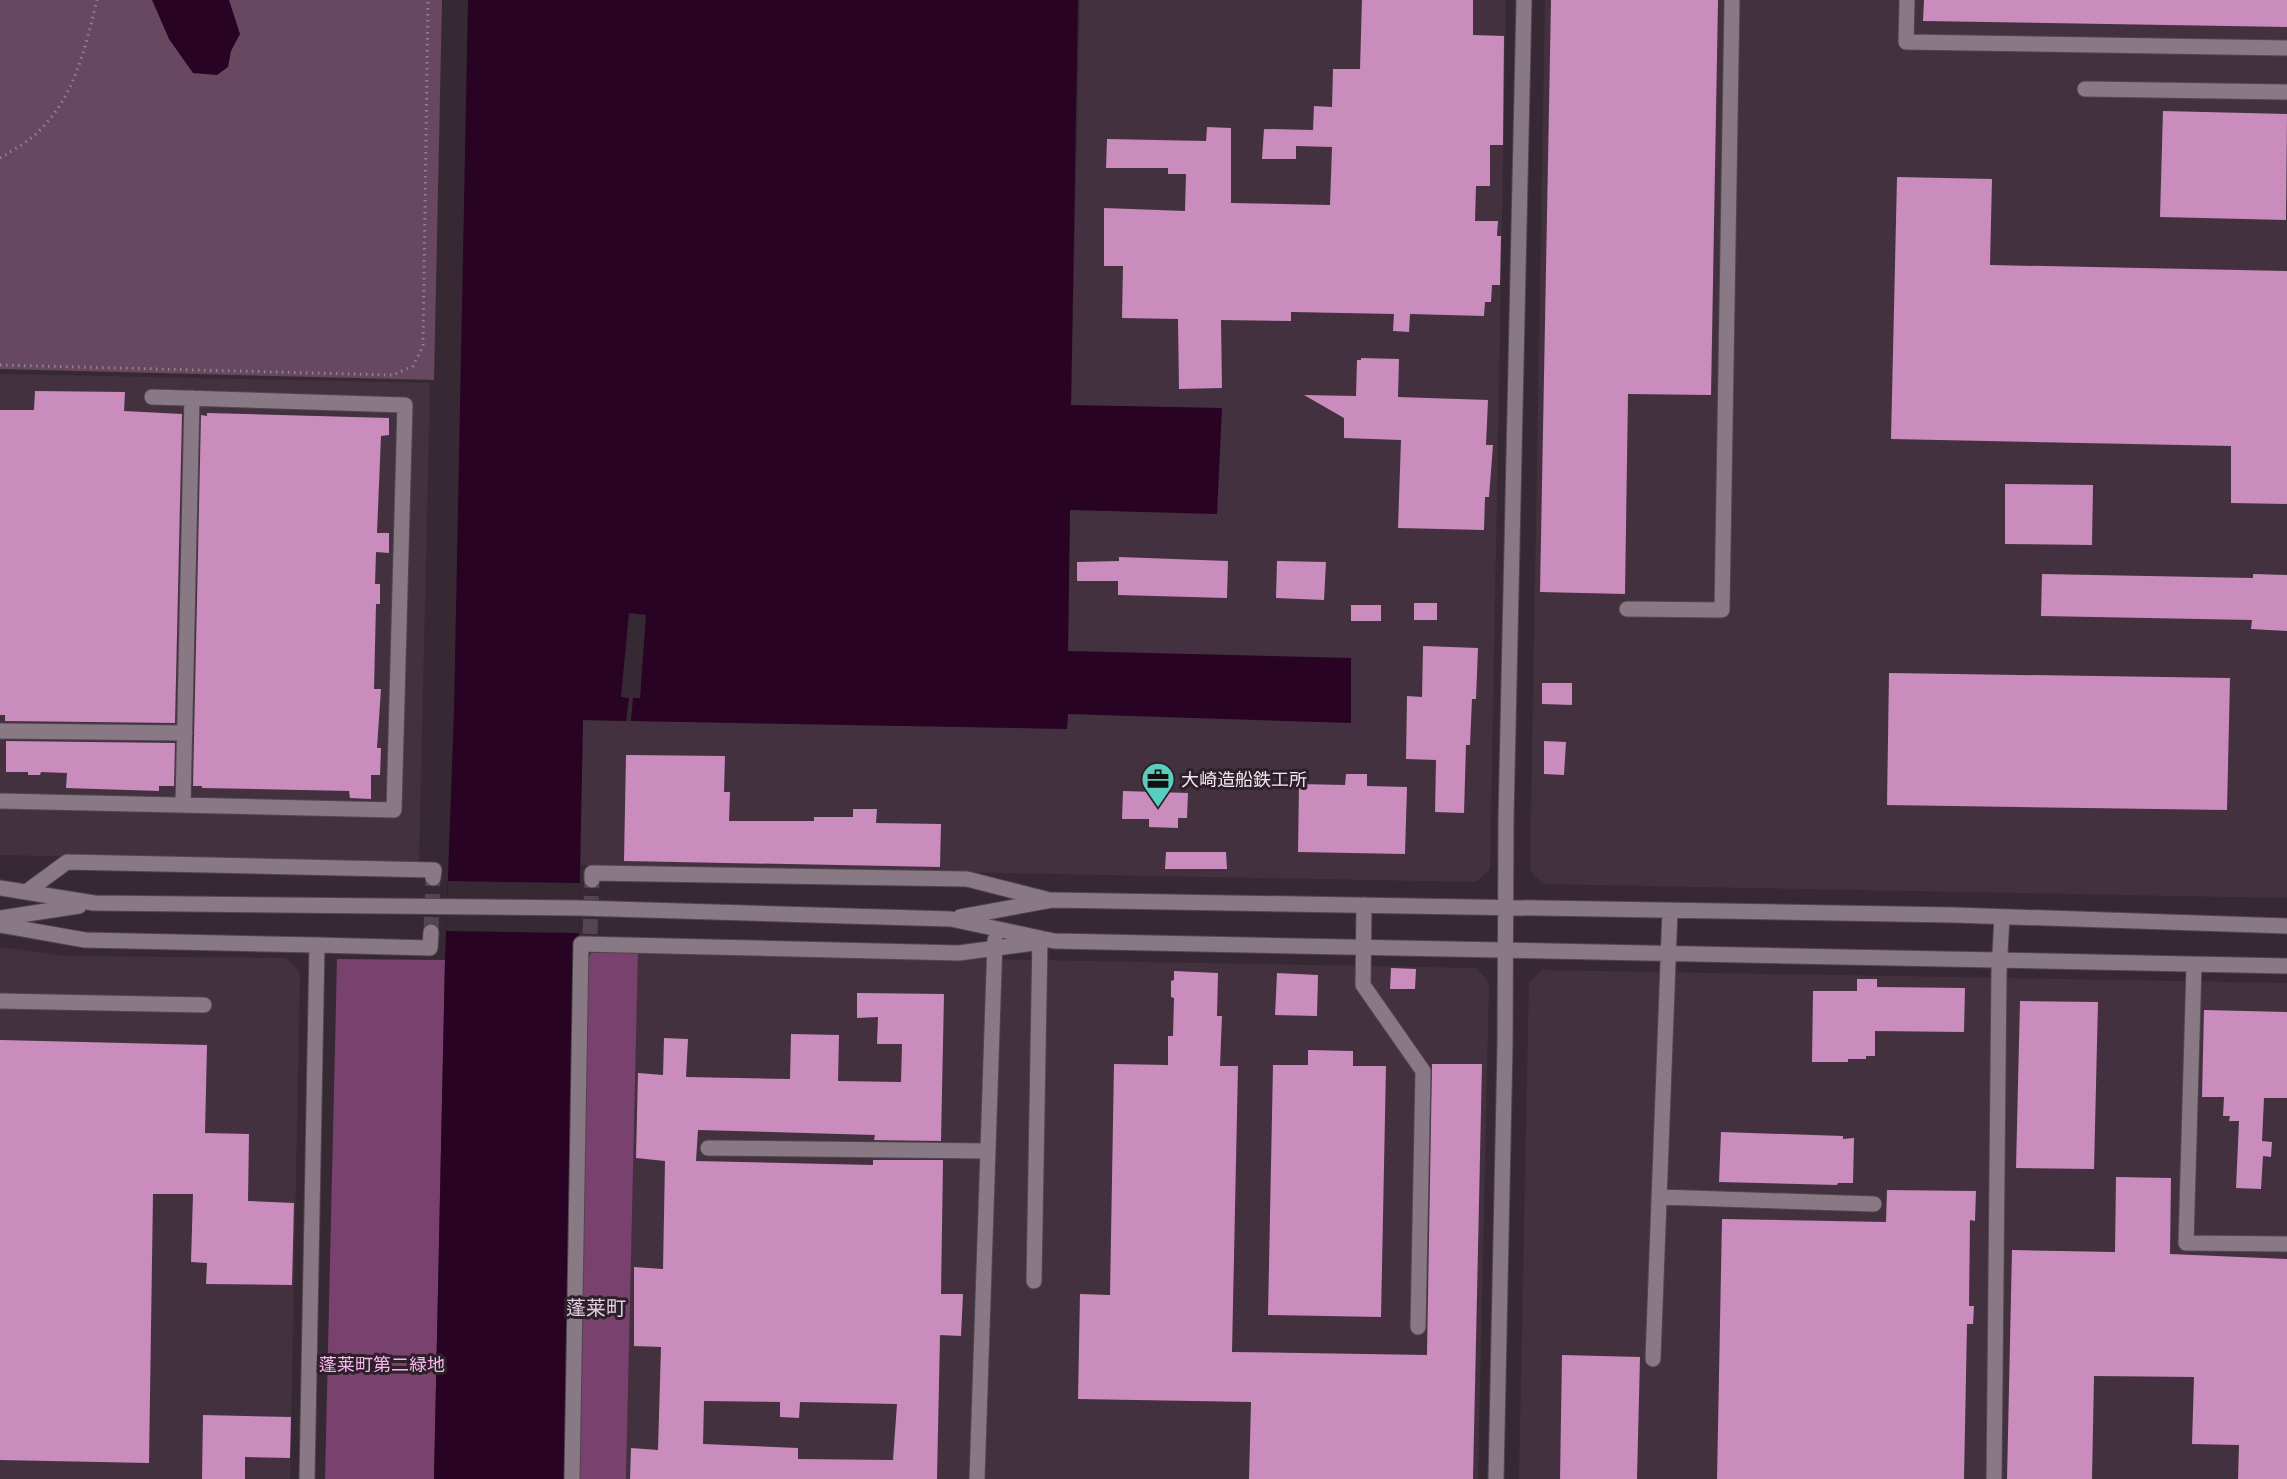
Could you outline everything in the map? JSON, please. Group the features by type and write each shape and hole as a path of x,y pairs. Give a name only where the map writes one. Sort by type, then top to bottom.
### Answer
{"street":[{"path":"1496,1479 1506,818 1524,0"},
{"path":"1627,609 1722,610 1732,0"},
{"path":"1907,0 1906,42 2287,48"},
{"path":"2085,89 2287,92"},
{"path":"0,801 394,810 405,405 152,397"},
{"path":"183,805 192,398"},
{"path":"0,730 185,733"},
{"path":"26,892 67,862 434,870 433,878"},
{"path":"592,880 592,873 967,879 1052,900"},
{"path":"0,888 94,903 579,908 951,919 1044,940"},
{"path":"951,919 1052,900 1670,910 2287,926"},
{"path":"0,918 94,903"},
{"path":"1364,905 1363,984 1423,1071 1418,1327"},
{"path":"977,1479 996,910"},
{"path":"1653,1359 1670,910"},
{"path":"1994,1479 1999,961 2002,917"},
{"path":"0,925 85,940 430,948 431,932"},
{"path":"572,1479 582,944 590,939 959,952 1044,940 2287,966"},
{"path":"1034,1281 1044,940"},
{"path":"307,1479 317,945"},
{"path":"2194,965 2186,1243 2287,1244"},
{"path":"0,1001 204,1005"},
{"path":"708,1148 988,1151"},
{"path":"1659,1197 1874,1204"}],"path":[{"path":"0,158 38,133 61,106 81,64 97,0"},
{"path":"0,365 393,375 413,366 423,346 428,0"}],"shaded area":[{"path":"0,0 442,0 434,380 0,369"},
{"path":"152,0 229,0 240,34 231,51 228,67 217,75 193,73 169,39"},
{"path":"468,0 1078,0 1071,405 1222,408 1217,514 1070,510 1068,651 1351,658 1351,723 1068,714 1067,729 631,721 633,698 640,698 646,615 629,613 621,697 629,698 626,721 583,720 568,1479 434,1479 445,960 454,711"},
{"path":"1080,0 1506,0 1490,869 1476,882 580,865 583,720 1067,729"},
{"path":"1545,0 2287,0 2287,898 1543,884 1530,871"},
{"path":"0,374 430,383 419,863 0,855"},
{"path":"0,947 65,956 286,958 300,972 290,1479 0,1479"},
{"path":"638,953 1476,968 1489,982 1478,1479 626,1479"},
{"path":"1542,970 2287,983 2287,1479 1519,1479 1529,982"}],"green space":[{"path":"591,953 638,953 626,1479 579,1479 588,959"},
{"name":"蓬莱町第二緑地","path":"337,959 445,960 434,1479 325,1479"}],"pier":[{"path":"448,881 580,883 579,933 446,931"}],"building":[{"path":"1362,0 1473,0 1473,35 1504,36 1503,145 1490,145 1490,186 1476,186 1475,221 1498,221 1497,236 1501,236 1500,285 1492,285 1491,302 1485,302 1484,316 1410,314 1409,332 1393,331 1394,314 1291,312 1291,321 1221,320 1222,388 1179,389 1178,319 1122,318 1123,266 1104,266 1104,208 1185,211 1186,174 1168,174 1168,168 1106,168 1107,139 1206,141 1207,127 1231,128 1231,203 1330,205 1332,147 1296,146 1296,159 1262,159 1264,129 1313,130 1314,106 1332,107 1333,69 1360,69"},
{"path":"1551,0 1718,0 1711,395 1628,394 1625,594 1540,592"},
{"path":"1924,0 2287,0 2287,27 1923,21"},
{"path":"2163,111 2287,114 2286,220 2160,217"},
{"path":"1897,177 1992,179 1990,265 2287,271 2287,504 2231,503 2231,446 1891,439"},
{"path":"1361,358 1399,359 1398,397 1488,400 1486,445 1493,445 1489,497 1485,497 1484,530 1398,528 1401,440 1344,438 1344,418 1304,395 1356,396 1357,360"},
{"path":"35,391 125,392 124,411 182,414 175,723 5,721 5,715 0,715 0,410 34,410"},
{"path":"207,413 389,418 389,435 381,436 377,533 389,533 389,553 376,552 375,584 380,584 380,604 376,604 374,689 381,689 377,748 381,748 380,775 371,775 371,799 350,798 349,791 193,786 201,415 207,416"},
{"path":"2005,484 2093,485 2092,545 2005,544"},
{"path":"1119,557 1228,561 1227,598 1118,595 1118,581 1077,581 1077,562 1119,561"},
{"path":"1277,561 1326,562 1324,600 1276,598"},
{"path":"2042,574 2253,578 2253,574 2287,575 2287,631 2251,629 2252,620 2041,616"},
{"path":"1414,603 1437,603 1437,620 1414,620"},
{"path":"1351,605 1381,605 1381,621 1351,621"},
{"path":"1423,646 1478,648 1476,699 1472,699 1470,745 1466,745 1464,813 1435,812 1436,760 1406,759 1407,696 1422,697"},
{"path":"1889,673 2230,678 2227,810 1887,805"},
{"path":"1542,683 1572,683 1572,705 1542,704"},
{"path":"6,741 175,743 174,786 159,786 159,791 66,788 67,773 41,772 40,775 28,775 28,772 6,772"},
{"path":"1544,741 1566,742 1564,775 1544,774"},
{"path":"626,755 725,756 724,792 730,792 729,821 814,821 814,817 853,817 853,809 877,809 876,823 941,824 940,867 624,861"},
{"path":"1346,774 1367,774 1367,786 1407,787 1405,854 1298,852 1299,784 1345,785"},
{"path":"1123,791 1188,793 1187,818 1178,818 1178,828 1149,827 1149,819 1122,819"},
{"path":"1166,852 1226,852 1227,869 1165,869"},
{"path":"1391,968 1416,969 1415,989 1390,989"},
{"path":"1174,971 1218,973 1217,1016 1222,1016 1220,1066 1238,1066 1232,1352 1427,1355 1432,1064 1482,1064 1473,1479 1249,1479 1251,1402 1078,1399 1080,1294 1110,1295 1114,1064 1168,1065 1168,1036 1173,1036 1174,998 1171,997 1171,981 1174,980"},
{"path":"1277,973 1318,975 1317,1016 1275,1015"},
{"path":"1857,979 1877,979 1877,987 1965,988 1964,1032 1875,1031 1875,1056 1866,1056 1866,1059 1848,1059 1848,1062 1812,1062 1813,991 1857,991"},
{"path":"857,993 944,994 941,1141 874,1140 875,1135 698,1130 696,1161 873,1165 873,1160 943,1160 941,1294 963,1294 961,1336 940,1335 937,1479 630,1479 631,1448 658,1450 661,1347 634,1346 634,1267 663,1269 665,1161 636,1158 638,1073 663,1075 664,1038 688,1039 686,1077 790,1079 791,1034 839,1035 838,1081 901,1082 902,1044 877,1044 878,1017 857,1018","holes":["704,1401 780,1402 780,1417 799,1418 800,1402 897,1404 893,1460 798,1459 798,1448 703,1444"]},
{"path":"2020,1001 2098,1002 2094,1169 2016,1168"},
{"path":"2204,1010 2287,1012 2287,1098 2264,1098 2262,1141 2272,1142 2271,1157 2263,1156 2261,1189 2236,1188 2239,1121 2229,1121 2230,1116 2223,1116 2224,1097 2202,1097"},
{"path":"0,1040 207,1045 205,1133 249,1134 248,1201 294,1203 292,1285 206,1284 207,1263 191,1262 193,1194 153,1194 149,1463 0,1460"},
{"path":"1308,1050 1353,1051 1353,1066 1386,1066 1381,1317 1268,1315 1273,1065 1308,1065"},
{"path":"1721,1132 1854,1138 1853,1183 1838,1183 1837,1185 1719,1182"},
{"path":"2116,1177 2171,1178 2170,1254 2287,1259 2287,1479 2238,1479 2239,1445 2192,1444 2194,1377 2094,1376 2092,1479 2007,1479 2012,1250 2115,1252"},
{"path":"1887,1190 1976,1191 1975,1221 1970,1220 1969,1306 1974,1306 1973,1324 1967,1324 1964,1479 1717,1479 1722,1219 1886,1222"},
{"path":"1562,1355 1640,1357 1637,1479 1560,1479"},
{"path":"203,1415 291,1417 290,1458 245,1457 245,1479 202,1479"}],"tunnel":[{"path":"431,932 433,878"},
{"path":"590,934 592,880"}],"place":[{"name":"大崎造船鉄工所","path":"1158,808"}],"district":[{"name":"蓬莱町","path":"596,1307"}]}
